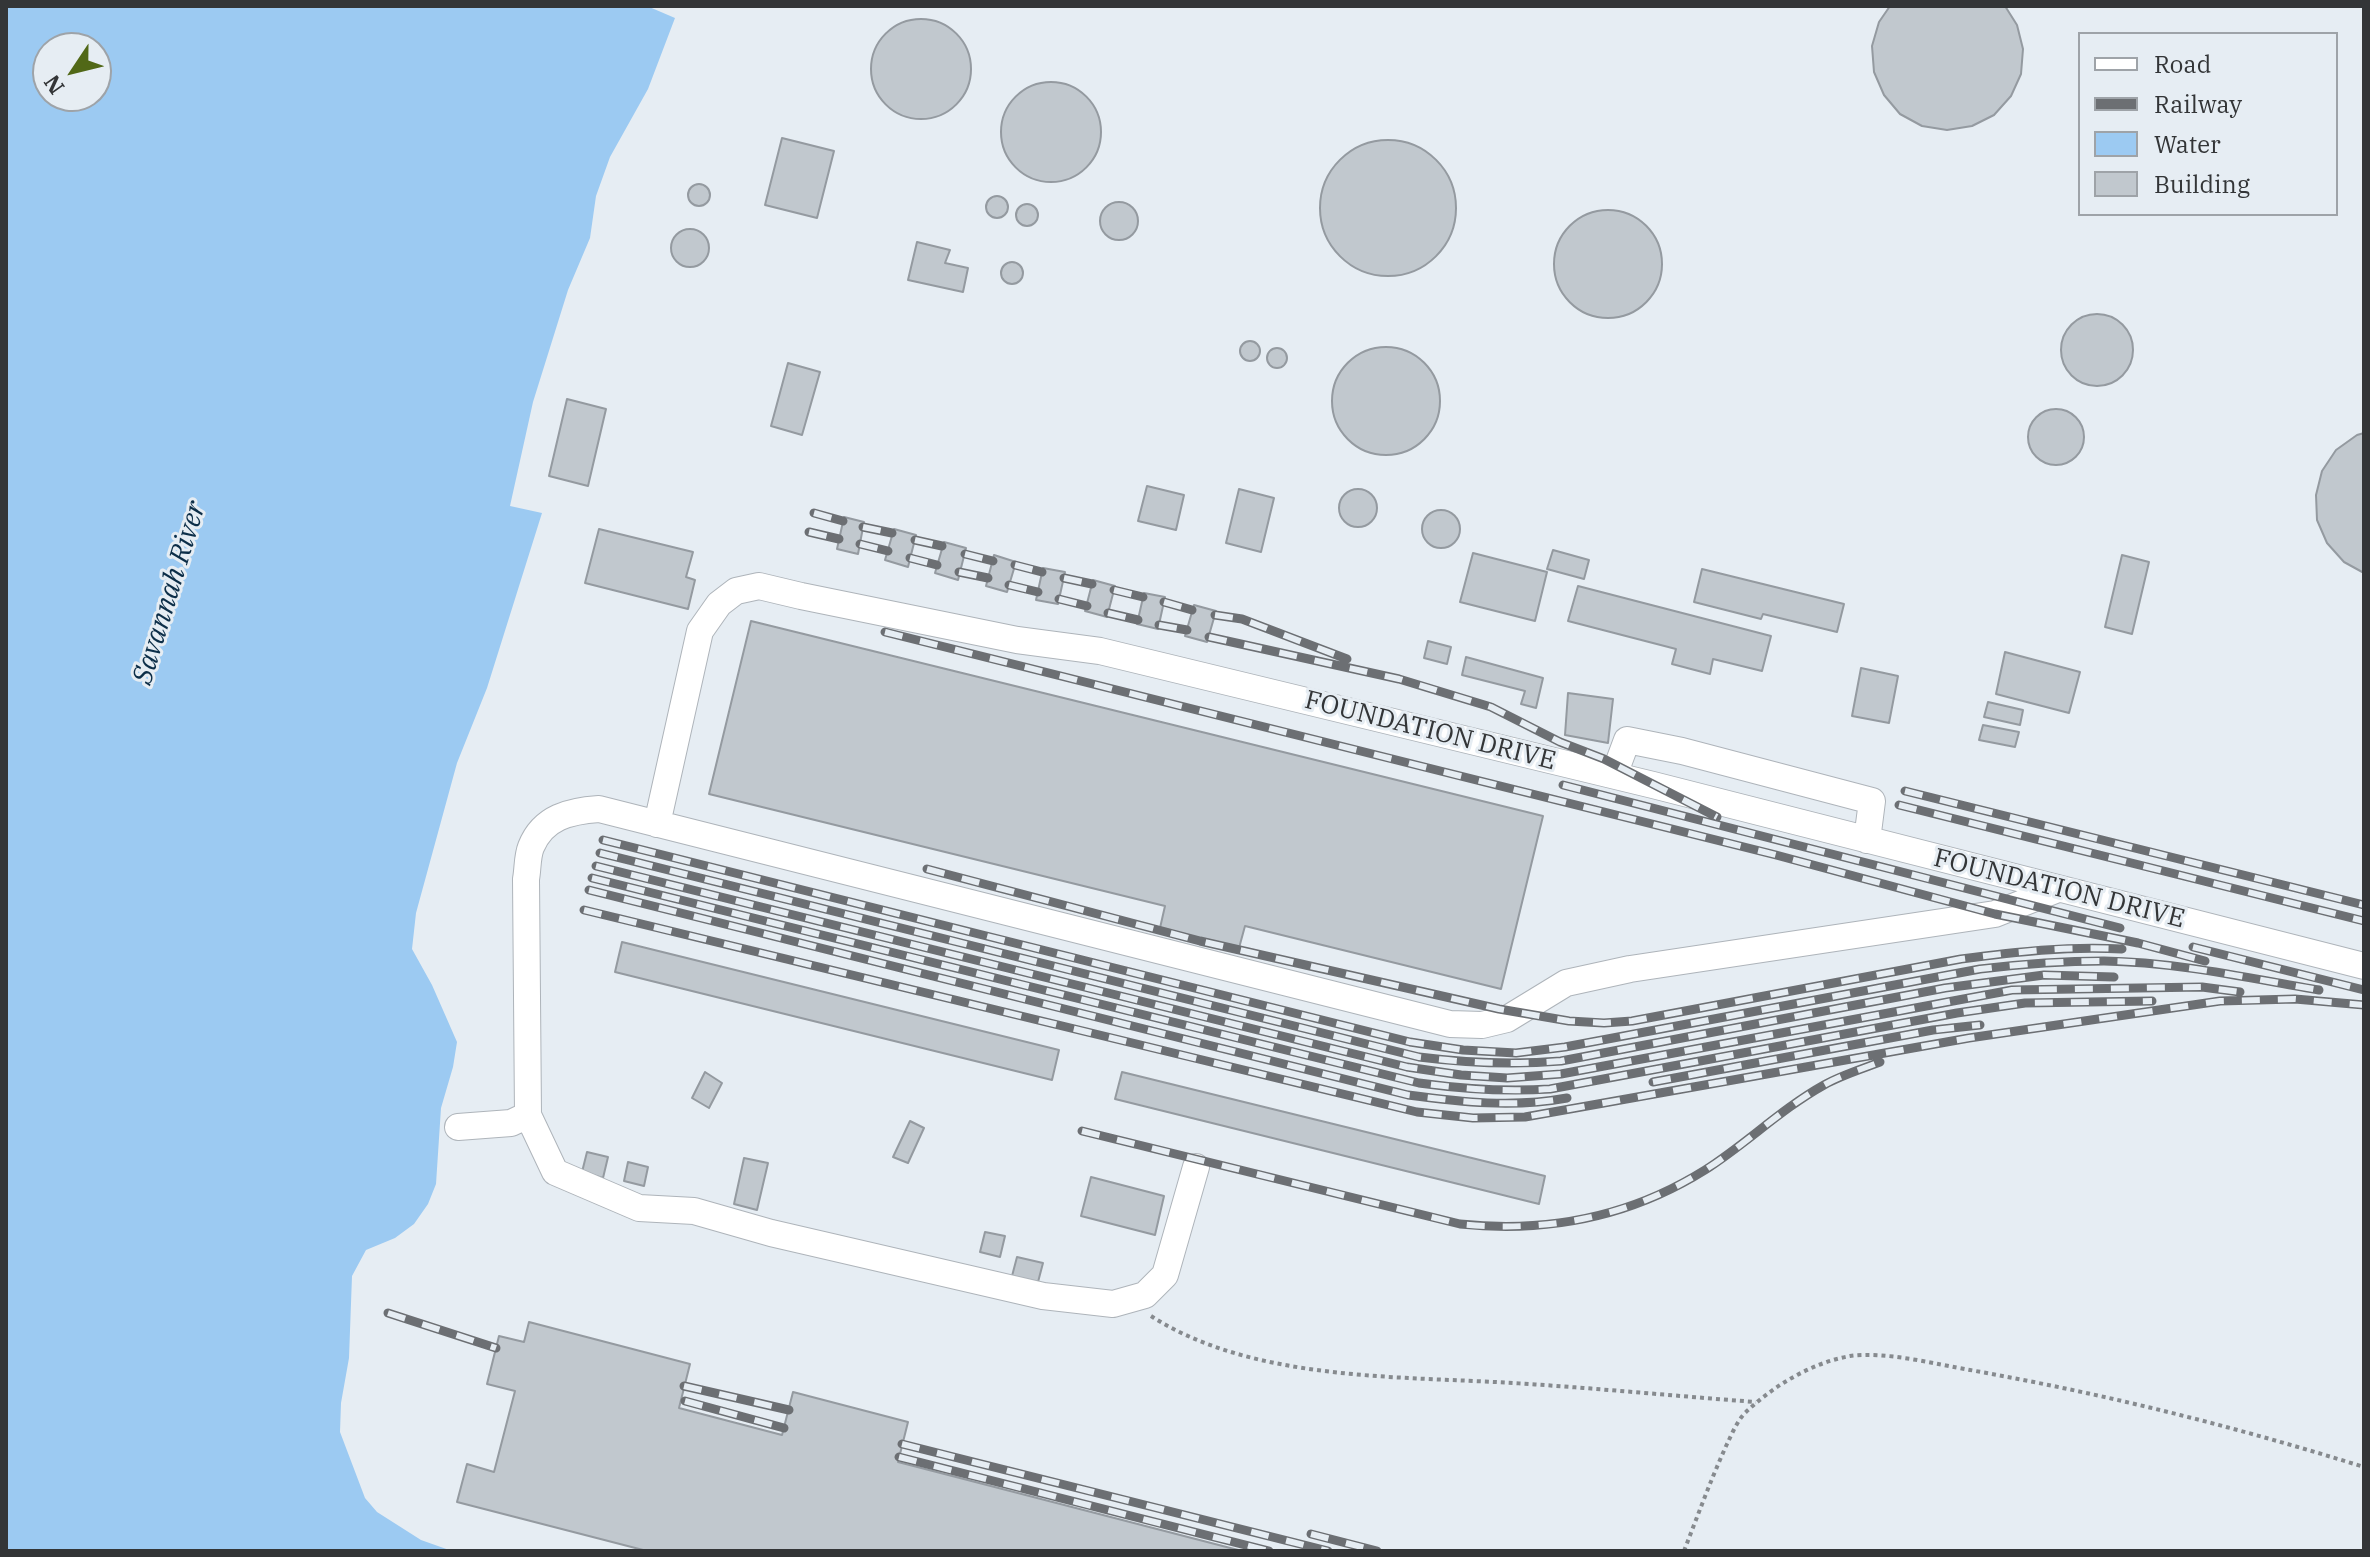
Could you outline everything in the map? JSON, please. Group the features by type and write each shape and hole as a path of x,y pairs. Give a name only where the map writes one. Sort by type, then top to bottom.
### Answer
{"street":[{"name":"FOUNDATION DRIVE","path":"657,824 700,631 719,604 736,591 759,586 1017,640 1100,651 1614,775 2364,966"},
{"path":"1614,775 1627,740 1682,751 1872,801 1867,840"},
{"path":"1196,1167 1165,1275 1145,1295 1113,1304 1043,1296 771,1233 694,1211 639,1208 555,1172 528,1115 526,879 530,849 540,831 555,819 574,811 599,809 1450,1024 1482,1025 1507,1019 1566,983 1630,969 1995,914 2058,889"},
{"path":"458,1127 511,1123 528,1115"}],"path":[{"path":"1126,1300 1165,1325 1220,1348 1271,1364 1348,1373 1757,1402"},
{"path":"1684,1551 1741,1416 1786,1381 1820,1365 1852,1356 1897,1357 2157,1407 2267,1436 2364,1467"}],"water":[{"name":"Savannah River","path":"6,6 647,6 675,18 648,89 610,157 596,196 590,238 568,290 533,402 510,506 542,513 487,688 457,763 416,913 412,949 457,1042 441,1108 436,1184 428,1204 414,1224 395,1238 366,1250 352,1276 349,1358 341,1403 340,1432 365,1498 377,1512 421,1540 452,1551 6,1551"}],"building":[{"path":"1890,6 2005,6 2017,25 2023,49 2021,74 2011,96 1994,115 1972,126 1947,130 1922,126 1900,114 1884,95 1874,72 1872,46 1879,22"},
{"path":"921,19 940,23 957,33 967,50 971,69 967,88 957,105 940,115 921,119 902,115 885,105 875,88 871,69 875,50 885,33 902,23"},
{"path":"1051,82 1070,86 1087,96 1097,113 1101,132 1097,151 1087,168 1070,178 1051,182 1032,178 1015,168 1005,151 1001,132 1005,113 1015,96 1032,86"},
{"path":"782,138 834,151 817,218 765,205"},
{"path":"1388,140 1414,145 1436,160 1451,182 1456,208 1451,234 1436,256 1414,271 1388,276 1362,271 1340,256 1325,234 1320,208 1325,182 1340,160 1362,145"},
{"path":"699,184 707,187 710,195 707,203 699,206 691,203 688,195 691,187"},
{"path":"997,196 1005,199 1008,207 1005,215 997,218 989,215 986,207 989,199"},
{"path":"1119,202 1133,207 1138,221 1133,235 1119,240 1105,235 1100,221 1105,207"},
{"path":"1027,204 1035,207 1038,215 1035,223 1027,226 1019,223 1016,215 1019,207"},
{"path":"1608,210 1629,214 1646,226 1658,243 1662,264 1658,285 1646,302 1629,314 1608,318 1587,314 1570,302 1558,285 1554,264 1558,243 1570,226 1587,214"},
{"path":"690,229 704,234 709,248 704,262 690,267 676,262 671,248 676,234"},
{"path":"917,242 950,250 945,263 968,268 963,292 908,280"},
{"path":"1012,262 1020,265 1023,273 1020,281 1012,284 1004,281 1001,273 1004,265"},
{"path":"2104,314 2123,324 2131,336 2131,364 2123,376 2111,384 2090,386 2071,376 2063,364 2061,343 2071,324 2083,316"},
{"path":"1250,341 1257,344 1260,351 1257,358 1250,361 1243,358 1240,351 1243,344"},
{"path":"1386,347 1407,351 1424,363 1436,380 1440,401 1436,422 1424,439 1407,451 1386,455 1365,451 1348,439 1336,422 1332,401 1336,380 1348,363 1365,351"},
{"path":"1277,348 1284,351 1287,358 1284,365 1277,368 1270,365 1267,358 1270,351"},
{"path":"788,363 820,372 802,435 771,426"},
{"path":"567,399 606,409 588,486 549,476"},
{"path":"2056,409 2076,417 2084,437 2076,457 2056,465 2036,457 2028,437 2036,417"},
{"path":"2364,433 2364,573 2344,562 2327,543 2317,520 2316,495 2322,471 2336,450"},
{"path":"1147,486 1184,495 1176,530 1138,521"},
{"path":"1239,489 1274,498 1261,552 1226,543"},
{"path":"1358,489 1372,494 1377,508 1372,522 1358,527 1344,522 1339,508 1344,494"},
{"path":"1441,510 1455,515 1460,529 1455,543 1441,548 1427,543 1422,529 1427,515"},
{"path":"844,517 864,522 858,554 837,549"},
{"path":"599,529 693,552 686,577 695,580 688,609 585,583"},
{"path":"894,529 916,535 908,567 885,560"},
{"path":"944,542 966,548 958,580 935,573"},
{"path":"1553,550 1589,560 1584,579 1547,569"},
{"path":"1473,553 1547,572 1535,621 1460,602"},
{"path":"994,555 1016,562 1007,592 986,586"},
{"path":"2122,555 2149,562 2132,634 2105,627"},
{"path":"1043,568 1065,572 1058,604 1036,600"},
{"path":"1702,569 1844,604 1837,632 1763,614 1761,619 1694,602"},
{"path":"1093,580 1115,586 1107,617 1085,611"},
{"path":"1578,586 1771,636 1762,671 1713,659 1710,674 1672,664 1676,649 1568,621"},
{"path":"1144,593 1165,597 1158,629 1137,624"},
{"path":"1194,605 1216,611 1207,642 1185,636"},
{"path":"751,621 1543,816 1501,989 1245,926 1239,948 1160,928 1165,906 709,794"},
{"path":"1428,641 1451,647 1447,664 1424,658"},
{"path":"2005,652 2080,672 2069,713 1996,694"},
{"path":"1466,657 1543,678 1536,708 1521,704 1525,691 1462,675"},
{"path":"1861,668 1898,676 1889,723 1852,716"},
{"path":"1568,693 1613,699 1608,743 1565,735"},
{"path":"1988,702 2023,710 2020,725 1984,717"},
{"path":"1983,725 2019,732 2015,747 1979,740"},
{"path":"622,942 1059,1050 1052,1080 615,972"},
{"path":"705,1072 722,1083 709,1108 692,1098"},
{"path":"1122,1072 1545,1176 1539,1204 1115,1099"},
{"path":"910,1121 924,1128 908,1163 893,1157"},
{"path":"587,1152 608,1157 603,1178 582,1172"},
{"path":"744,1158 768,1163 757,1210 734,1204"},
{"path":"628,1162 648,1167 644,1186 624,1181"},
{"path":"1091,1177 1164,1196 1155,1235 1081,1216"},
{"path":"985,1232 1005,1236 1000,1257 980,1252"},
{"path":"1017,1257 1043,1263 1038,1282 1012,1276"},
{"path":"529,1322 690,1364 679,1408 782,1435 793,1392 908,1422 898,1462 1242,1551 647,1551 457,1502 467,1464 494,1472 515,1391 487,1384 499,1336 524,1342"}],"railway":[{"path":"814,513 843,521"},
{"path":"863,527 892,533"},
{"path":"809,532 839,539"},
{"path":"915,540 942,546"},
{"path":"860,544 888,551"},
{"path":"965,554 993,561"},
{"path":"910,558 937,565"},
{"path":"1015,565 1042,572"},
{"path":"959,572 988,578"},
{"path":"1064,578 1092,584"},
{"path":"1009,585 1038,592"},
{"path":"1114,590 1143,597"},
{"path":"1059,599 1087,606"},
{"path":"1164,602 1192,610"},
{"path":"1108,613 1138,620"},
{"path":"1215,615 1242,619 1347,659"},
{"path":"1159,625 1187,630"},
{"path":"885,632 1776,855 1995,914 2138,943 2205,961"},
{"path":"1209,637 1399,679 1491,707 1560,742 1604,759 1717,817"},
{"path":"1563,785 2120,928"},
{"path":"1905,791 2364,905"},
{"path":"1899,805 2364,921"},
{"path":"603,840 1410,1042 1463,1050 1516,1053 1565,1047 1980,969 2042,963 2104,961 2158,964 2319,990"},
{"path":"600,853 1419,1057 1455,1061 1561,1061 1945,988 2044,975 2114,977"},
{"path":"596,866 1407,1067 1461,1075 1507,1078 1561,1074 2012,990 2202,987 2240,992"},
{"path":"927,869 1200,941 1499,1009 1569,1021 1632,1021 1961,959 2061,949 2122,949"},
{"path":"592,878 1419,1083 1468,1088 1550,1089 2025,1003 2152,1001"},
{"path":"589,890 1408,1095 1507,1103 1567,1098"},
{"path":"584,910 1417,1112 1473,1118 1525,1117 1969,1038 2220,1001 2295,999 2364,1005"},
{"path":"2193,947 2364,990"},
{"path":"1653,1082 1933,1030 1980,1025"},
{"path":"1082,1131 1460,1224 1524,1226 1587,1218 1647,1200 1705,1170 1808,1094 1838,1078 1880,1062"},
{"path":"388,1313 496,1348"},
{"path":"684,1386 789,1410"},
{"path":"685,1401 784,1428"},
{"path":"902,1444 1328,1551"},
{"path":"899,1457 1269,1551"},
{"path":"1311,1534 1377,1551"}]}
